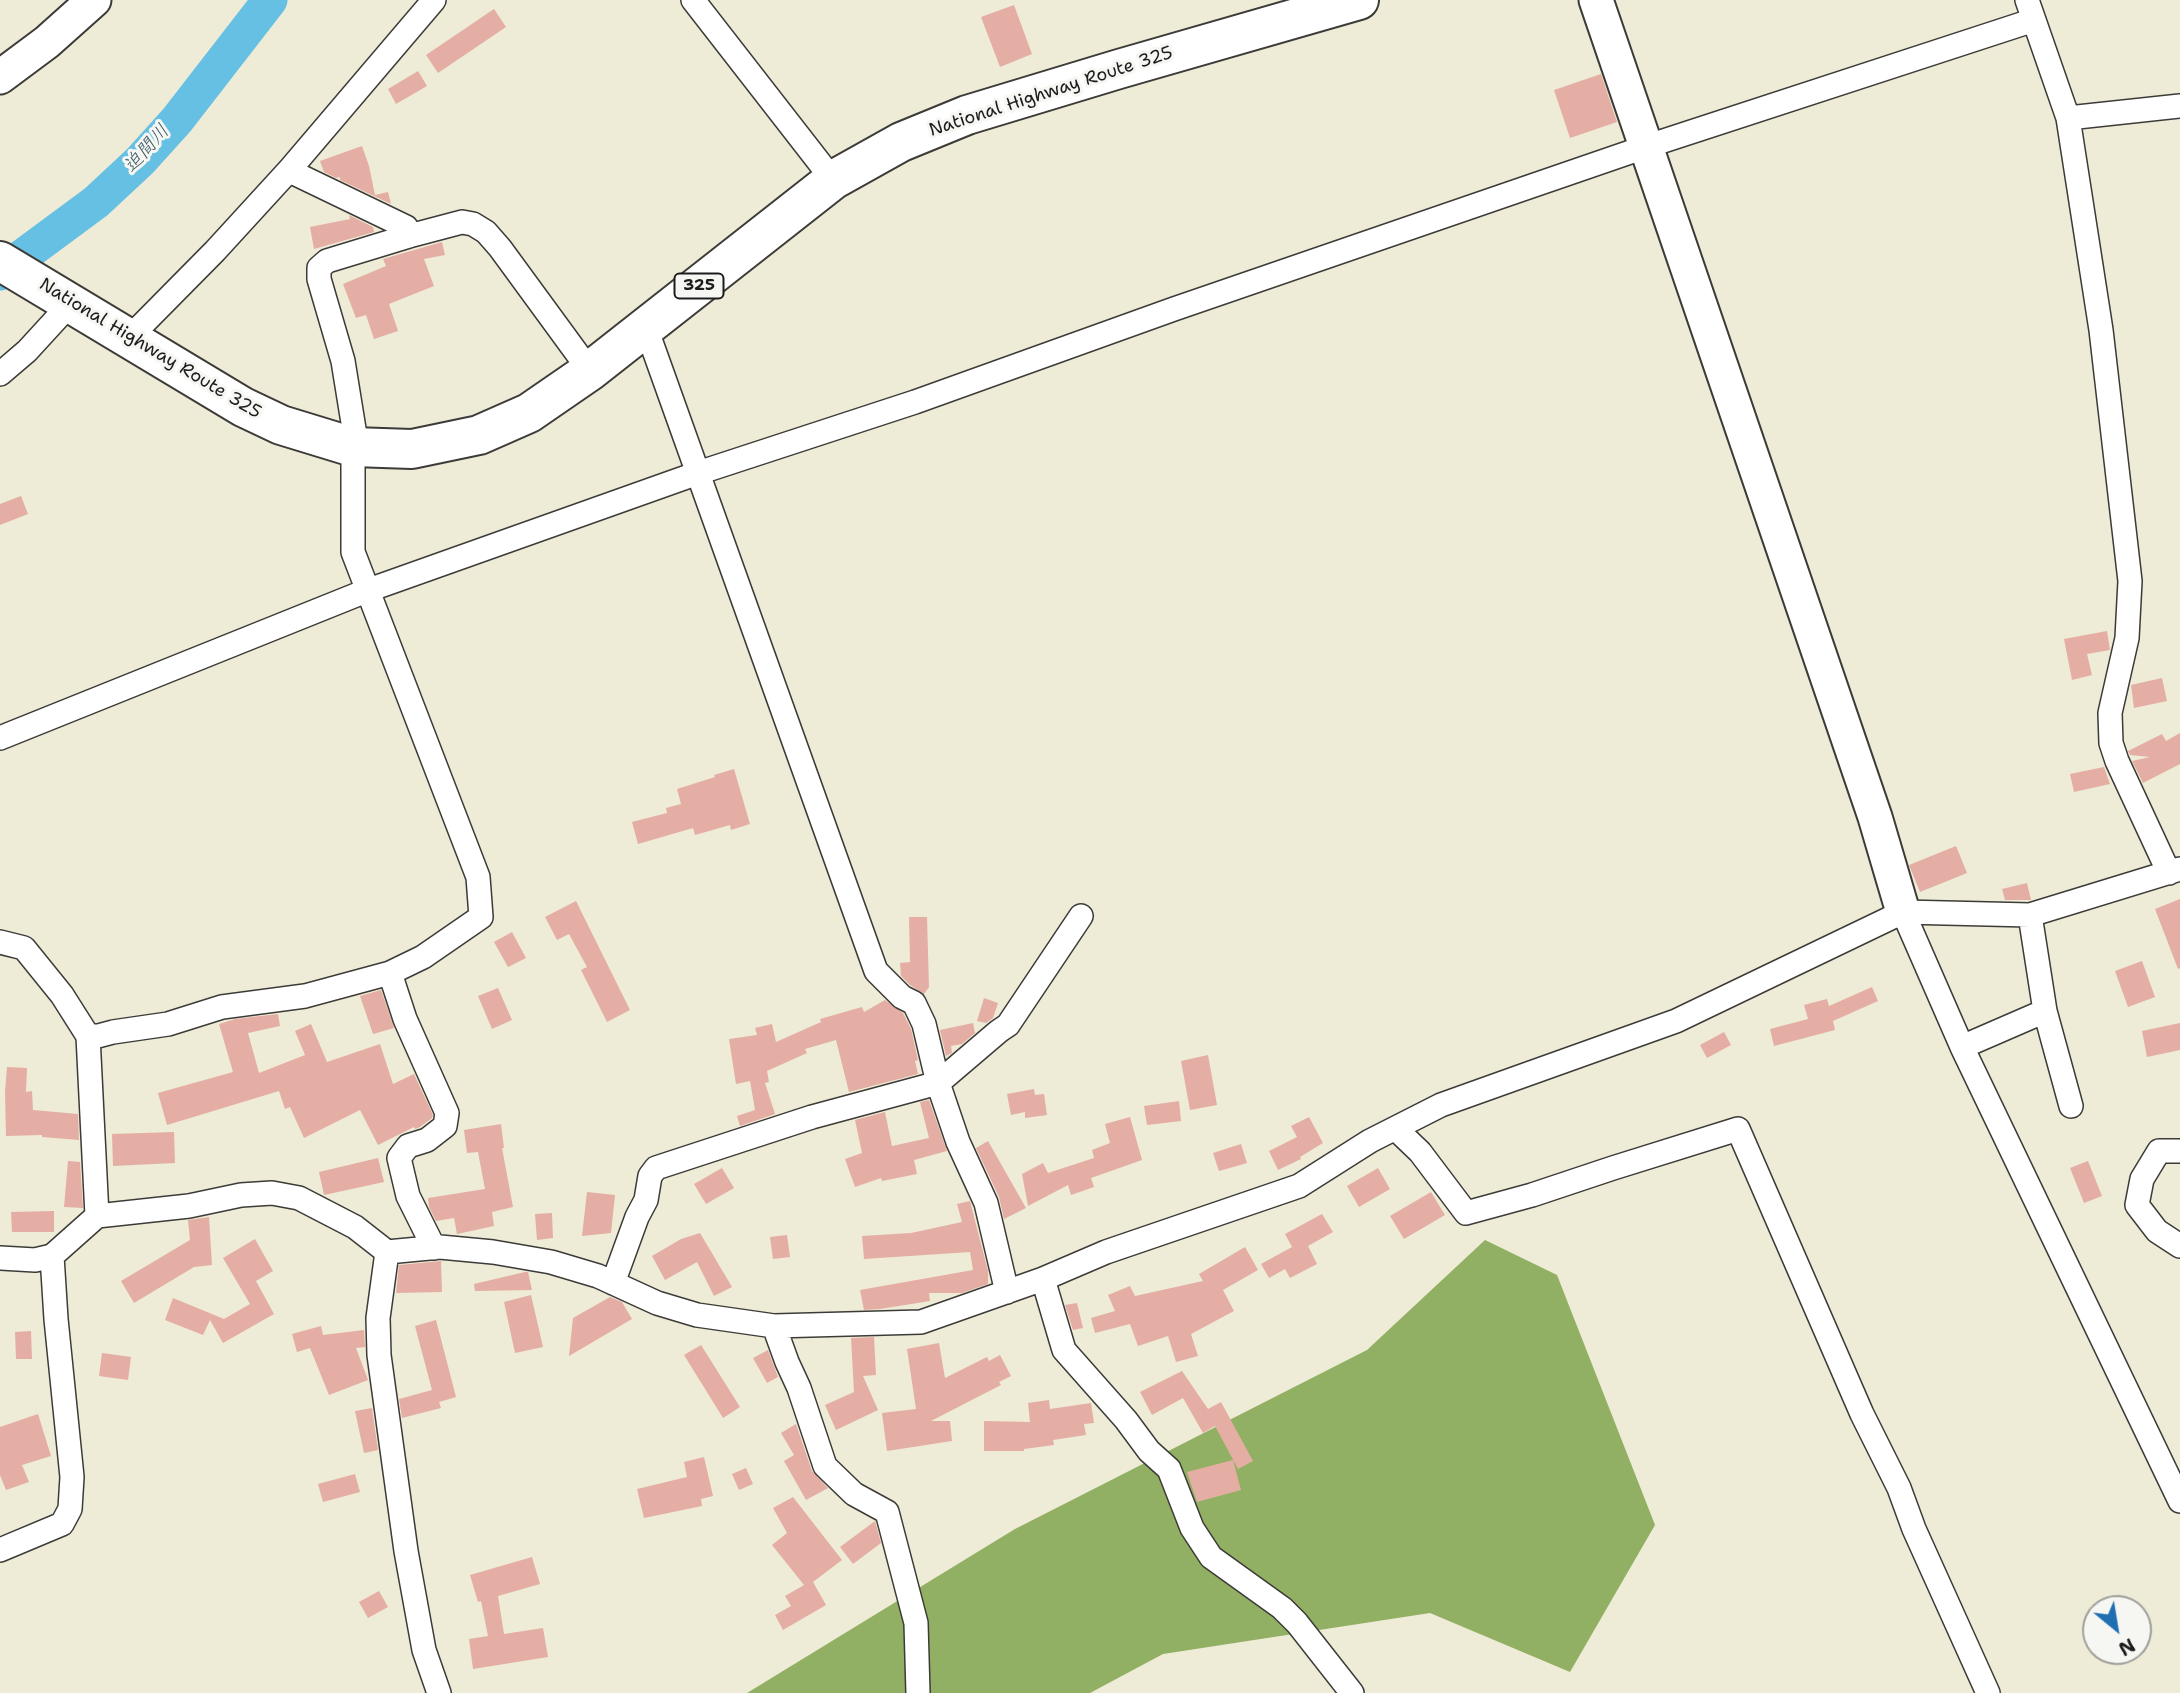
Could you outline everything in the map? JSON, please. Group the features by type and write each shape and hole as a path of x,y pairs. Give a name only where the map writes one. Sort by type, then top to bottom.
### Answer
{"highway":[{"name":"National Highway Route 325","path":"0,261 243,407 281,425 353,447 412,449 479,435 529,413 590,371 833,180 901,142 967,115 1291,9 1359,0"}],"street":[{"path":"0,77 47,42 94,0"},
{"path":"128,339 215,251 291,168 434,0"},
{"path":"693,0 833,180"},
{"path":"1596,0 1875,817 1903,912 1962,1047 2180,1501"},
{"path":"0,738 366,592 698,473 915,402 2030,10 2068,118 2101,330 2130,581 2127,638 2110,713 2111,743 2117,761 2175,871 2030,915 1903,912 1676,1021 1441,1105 1370,1141 1299,1186 1106,1252 1043,1279 920,1322 774,1326 697,1315 657,1303 598,1276 551,1262 493,1252 434,1248 387,1252 355,1227 299,1198 272,1193 97,1216 52,1256 35,1260 0,1258"},
{"path":"2068,118 2180,106"},
{"path":"291,168 298,175 406,227 409,236"},
{"path":"88,1036 98,1037 113,1032 168,1024 222,1007 305,996 390,973 423,957 481,917 478,877 392,652 366,592 353,552 355,435 343,361 318,279 319,268 327,261 409,236 462,222 473,224 486,232 590,371"},
{"path":"0,374 27,351 65,299"},
{"path":"646,328 876,971 902,997 914,1003 924,1024 938,1083 958,1142 986,1203 1007,1292"},
{"path":"613,1283 646,1200 650,1175 656,1168 835,1110 938,1083 1008,1026 1081,915"},
{"path":"2030,915 2045,1011 2071,1106"},
{"path":"0,942 24,948 62,995 88,1036 97,1216"},
{"path":"390,973 405,1019 447,1113 444,1126 427,1140 408,1146 399,1158 408,1196 434,1248"},
{"path":"1962,1047 2045,1011"},
{"path":"1396,1129 1420,1152 1466,1213 1532,1195 1738,1129 1862,1414 1899,1488 1914,1529 1988,1693"},
{"path":"2180,1152 2160,1151 2142,1179 2137,1205 2157,1231 2180,1246"},
{"path":"387,1252 378,1318 379,1355 387,1424 424,1650 439,1693"},
{"path":"0,1550 62,1524 70,1509 72,1477 52,1256"},
{"path":"1043,1279 1064,1350 1126,1420 1149,1451 1169,1469 1192,1528 1211,1557 1282,1608 1352,1693"},
{"path":"774,1326 799,1388 825,1466 854,1494 887,1512 916,1623 918,1693"}],"green space":[{"path":"1485,1240 1557,1275 1655,1525 1570,1672 1430,1613 1163,1654 1090,1693 747,1693 1015,1529 1367,1350"}],"building":[{"path":"1014,5 1032,54 1000,67 981,17"},
{"path":"494,9 506,27 438,73 426,55"},
{"path":"418,71 427,86 396,104 388,89"},
{"path":"1601,74 1617,122 1570,138 1554,90"},
{"path":"362,146 375,195 388,192 391,204 340,180 340,177 336,178 324,172 320,161"},
{"path":"349,215 373,227 374,232 314,249 310,227 350,219"},
{"path":"442,242 445,255 424,259 434,286 389,304 398,331 374,339 366,315 356,318 343,284 386,266 383,259"},
{"path":"21,496 28,514 0,525 0,504"},
{"path":"2107,631 2110,650 2087,654 2092,675 2072,680 2064,639"},
{"path":"2162,678 2167,701 2134,708 2131,685"},
{"path":"2180,733 2180,764 2143,783 2132,761 2150,757 2130,755 2128,751 2162,734 2166,741"},
{"path":"2104,767 2110,784 2074,792 2070,774"},
{"path":"734,769 750,824 731,830 730,825 695,835 693,828 638,844 632,822 667,813 666,808 681,804 677,789"},
{"path":"1956,846 1967,873 1920,892 1909,865"},
{"path":"2027,883 2031,900 2005,900 2002,889"},
{"path":"2180,899 2180,968 2178,969 2155,909"},
{"path":"576,901 630,1010 607,1022 581,970 587,967 569,934 557,940 545,917"},
{"path":"909,917 927,917 929,987 924,994 901,976 900,963 910,962"},
{"path":"512,932 526,958 508,967 494,942"},
{"path":"2142,961 2155,997 2128,1007 2115,971"},
{"path":"1872,987 1878,1001 1833,1021 1835,1030 1774,1046 1770,1029 1808,1019 1804,1005 1827,999 1829,1006"},
{"path":"498,988 512,1020 492,1029 478,996"},
{"path":"381,990 394,1028 373,1034 360,996"},
{"path":"984,998 998,1003 993,1018 986,1023 977,1021"},
{"path":"885,1000 903,1013 911,1029 918,1060 915,1061 918,1074 849,1092 836,1040 805,1049 807,1053 767,1071 769,1082 765,1083 775,1114 740,1126 737,1116 755,1110 750,1081 736,1084 729,1039 757,1035 755,1028 772,1024 776,1042 821,1022 820,1019 862,1007 864,1012"},
{"path":"278,1014 280,1026 248,1033 259,1073 305,1055 295,1031 311,1024 327,1062 380,1044 393,1084 414,1074 432,1118 420,1127 414,1127 378,1145 360,1110 304,1138 290,1107 285,1109 279,1091 167,1125 158,1093 233,1072 219,1024 235,1019"},
{"path":"973,1023 975,1033 962,1044 951,1046 952,1053 946,1056 940,1030"},
{"path":"2180,1023 2180,1050 2147,1057 2142,1031"},
{"path":"1724,1032 1731,1045 1707,1058 1700,1045"},
{"path":"1208,1055 1217,1105 1190,1110 1181,1061"},
{"path":"7,1067 27,1068 26,1092 32,1091 33,1110 78,1114 79,1140 42,1135 6,1136"},
{"path":"1034,1089 1035,1095 1044,1094 1047,1115 1025,1118 1025,1112 1011,1115 1007,1094"},
{"path":"929,1100 947,1151 914,1160 917,1174 882,1181 881,1178 855,1187 845,1159 862,1153 855,1120 885,1112 892,1146 929,1138 920,1102"},
{"path":"1179,1101 1181,1121 1147,1125 1144,1106"},
{"path":"1130,1117 1142,1160 1091,1178 1094,1187 1071,1195 1068,1185 1028,1206 1022,1174 1043,1163 1048,1173 1094,1158 1092,1150 1110,1143 1105,1124"},
{"path":"1309,1117 1323,1143 1300,1157 1301,1159 1278,1170 1269,1151 1297,1137 1291,1126"},
{"path":"501,1124 502,1148 513,1207 492,1212 494,1226 457,1234 454,1218 436,1221 428,1198 485,1189 478,1152 467,1153 464,1130"},
{"path":"174,1132 175,1163 113,1166 112,1134"},
{"path":"988,1141 1026,1208 1004,1219 999,1197 976,1148"},
{"path":"1241,1144 1247,1163 1219,1171 1213,1153"},
{"path":"378,1158 384,1182 324,1195 319,1172"},
{"path":"68,1161 80,1162 83,1208 64,1207"},
{"path":"2088,1161 2102,1196 2084,1203 2070,1168"},
{"path":"722,1168 734,1188 706,1204 694,1184"},
{"path":"1378,1168 1390,1189 1359,1207 1347,1186"},
{"path":"587,1192 615,1195 611,1233 582,1236"},
{"path":"1431,1192 1445,1215 1404,1239 1390,1216"},
{"path":"970,1201 988,1271 988,1284 962,1293 929,1293 930,1301 864,1310 860,1290 973,1270 970,1252 864,1259 862,1236 911,1233 962,1222 957,1204"},
{"path":"54,1211 54,1232 12,1232 11,1212"},
{"path":"552,1213 553,1238 537,1240 535,1214"},
{"path":"1322,1214 1333,1232 1308,1246 1317,1264 1290,1278 1285,1269 1269,1278 1261,1264 1292,1247 1285,1234"},
{"path":"209,1217 212,1265 194,1267 134,1303 121,1281 190,1240 188,1220"},
{"path":"700,1233 732,1287 714,1296 697,1262 665,1280 652,1256 681,1239"},
{"path":"787,1235 790,1257 773,1259 770,1237"},
{"path":"255,1239 273,1271 256,1281 274,1314 223,1343 210,1320 203,1335 165,1320 173,1298 224,1319 250,1304 223,1258"},
{"path":"1245,1247 1258,1270 1223,1290 1234,1311 1191,1334 1198,1356 1176,1362 1168,1336 1138,1346 1130,1324 1095,1333 1091,1318 1115,1311 1108,1295 1130,1286 1135,1296 1203,1281 1199,1274"},
{"path":"441,1261 442,1292 396,1293 399,1265"},
{"path":"528,1272 532,1290 475,1291 474,1284"},
{"path":"531,1295 543,1347 515,1353 504,1302"},
{"path":"610,1297 622,1302 632,1319 569,1356 573,1318"},
{"path":"1077,1303 1083,1328 1073,1330 1065,1305"},
{"path":"436,1320 456,1397 439,1402 441,1408 402,1418 399,1399 432,1390 415,1326"},
{"path":"321,1326 323,1335 364,1330 365,1347 356,1348 368,1380 329,1395 310,1348 297,1352 292,1334"},
{"path":"31,1331 32,1359 16,1359 15,1332"},
{"path":"874,1337 876,1375 863,1376 878,1410 836,1430 825,1405 854,1392 851,1338"},
{"path":"939,1343 945,1378 987,1357 989,1361 1000,1355 1011,1376 999,1382 1001,1385 931,1421 950,1421 952,1441 887,1451 882,1413 916,1409 907,1349"},
{"path":"701,1345 740,1407 723,1418 684,1355"},
{"path":"768,1350 778,1377 767,1383 753,1358"},
{"path":"102,1353 131,1357 128,1380 99,1376"},
{"path":"1182,1371 1208,1409 1221,1402 1253,1461 1238,1469 1215,1426 1203,1433 1183,1398 1152,1415 1140,1392"},
{"path":"1049,1400 1050,1409 1091,1403 1094,1423 1084,1424 1086,1435 1053,1440 1054,1445 1024,1451 984,1451 984,1421 1030,1422 1028,1403"},
{"path":"372,1408 378,1450 364,1453 355,1411"},
{"path":"38,1414 51,1456 22,1465 29,1482 6,1490 0,1475 0,1427"},
{"path":"796,1424 812,1471 828,1488 806,1500 784,1461 794,1455 781,1433"},
{"path":"704,1457 713,1496 701,1499 702,1506 644,1518 637,1489 687,1477 684,1462"},
{"path":"1233,1460 1241,1490 1197,1502 1187,1472"},
{"path":"746,1468 753,1484 739,1490 732,1474"},
{"path":"355,1474 360,1492 323,1502 318,1484"},
{"path":"793,1497 842,1560 813,1582 826,1605 783,1630 775,1615 791,1606 785,1596 804,1585 772,1545 787,1533 773,1508"},
{"path":"875,1521 881,1543 853,1564 840,1547"},
{"path":"532,1557 540,1584 498,1596 504,1634 543,1628 548,1657 473,1669 469,1639 488,1636 481,1601 478,1602 470,1575"},
{"path":"379,1591 388,1607 368,1618 359,1602"}],"waterway":[{"name":"迫間川","path":"0,273 96,202 140,161 177,120 270,0"}]}
